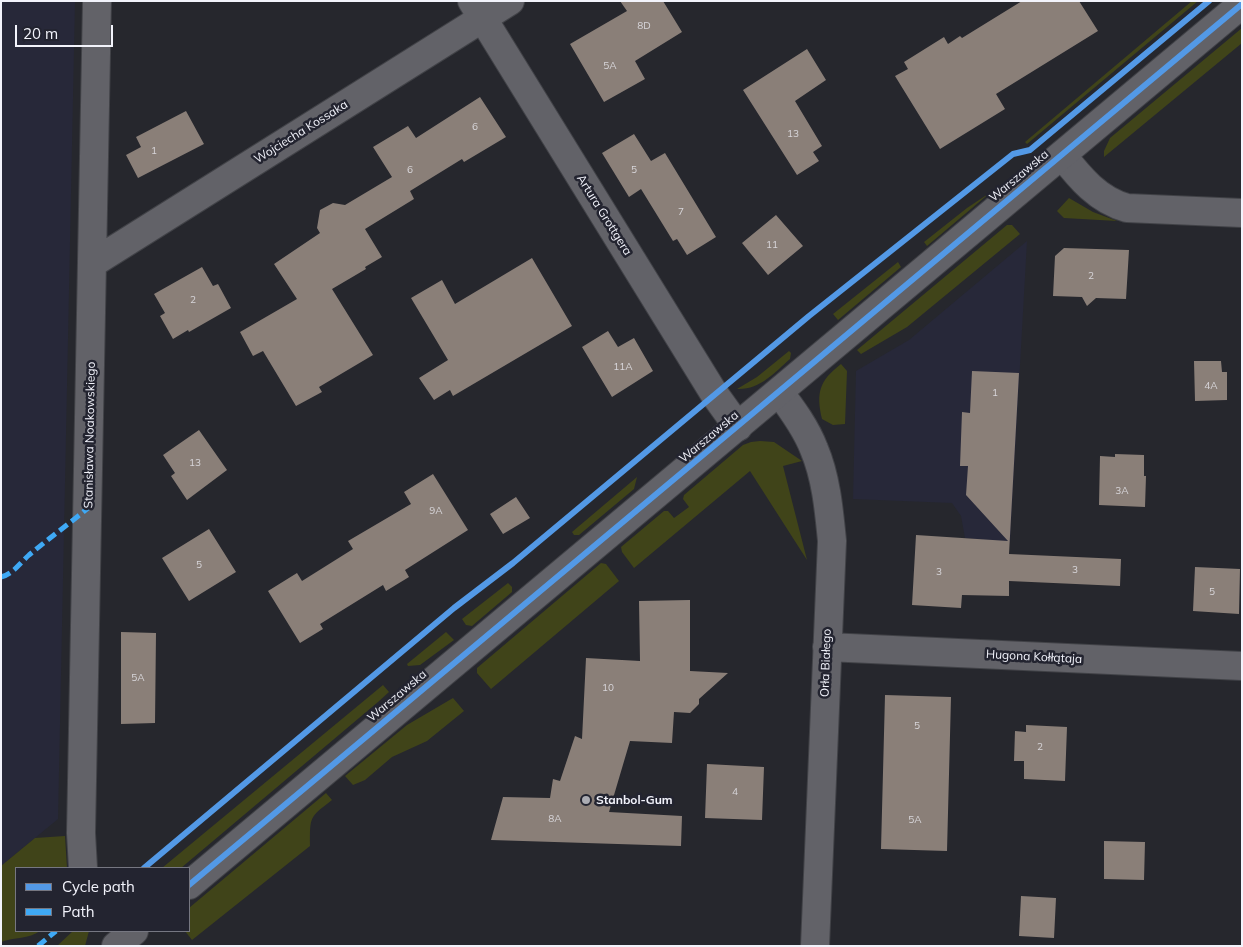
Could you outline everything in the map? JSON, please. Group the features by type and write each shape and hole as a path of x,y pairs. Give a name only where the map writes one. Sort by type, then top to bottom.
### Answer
{"street":[{"name":"Stanisława Noakowskiego","path":"83,867 81,825 97,1"},
{"name":"Wojciecha Kossaka","path":"93,263 477,10 510,1"},
{"name":"Warszawska","path":"190,884 1242,4"},
{"name":"Artura Grottgera","path":"477,10 710,386 738,427"},
{"path":"1062,155 1072,169 1097,194 1116,205 1127,208 1242,213"},
{"name":"Orła Białego","path":"779,392 802,424 814,448 826,492 832,541 815,946"},
{"name":"Hugona Kołłątaja","path":"827,647 1242,666"}],"shaded area":[{"path":"1,1 75,1 58,819 1,866"},
{"path":"1027,241 1010,543 965,538 961,516 952,503 853,499 856,371 909,340"}],"green space":[{"path":"1192,1 1198,1 1027,144 1025,142"},
{"path":"1242,28 1242,43 1104,157 1104,151 1110,138"},
{"path":"991,192 927,246 924,242 967,208"},
{"path":"1069,198 1093,212 1117,221 1064,218 1057,211"},
{"path":"1007,225 1012,225 1020,234 907,327 861,354 857,350"},
{"path":"898,262 901,267 838,320 833,314"},
{"path":"789,351 791,353 790,359 766,380 753,387 737,389 757,377"},
{"path":"841,364 847,371 845,424 833,425 822,419 819,402 824,382"},
{"path":"760,441 774,442 802,461 783,466 807,560 750,471 634,568 622,552 621,547 664,511 668,511 674,518 689,507 683,499 684,495 743,445"},
{"path":"637,477 634,489 579,535 574,535 572,532"},
{"path":"601,563 606,564 619,581 491,689 477,673 477,668"},
{"path":"508,583 512,587 512,592 472,626 466,625 462,619"},
{"path":"446,632 454,640 420,665 408,666 407,664"},
{"path":"383,685 389,692 182,867 163,867"},
{"path":"453,698 464,711 427,741 392,757 365,780 353,785 345,776 407,725"},
{"path":"326,793 332,800 312,818 310,846 192,940 186,932 190,932 190,907"},
{"path":"65,836 67,867 15,867 15,932 39,932 1,942 1,866 35,838"},
{"path":"72,932 89,932 85,946 57,946"}],"building":[{"path":"620,1 663,1 682,32 635,61 645,79 604,102 570,44 627,11"},
{"path":"1022,1 1079,1 1098,31 996,94 1005,109 940,149 895,76 908,69 904,62 944,37 948,44 960,36 962,38"},
{"path":"807,49 826,80 795,101 822,146 813,152 819,161 797,175 743,90"},
{"path":"480,97 506,137 464,162 462,159 410,191 414,199 365,229 382,257 332,289 373,355 319,387 322,392 296,406 263,351 253,356 240,332 297,299 274,264 320,233 317,228 320,210 333,203 345,205 392,177 373,147 408,126 416,138"},
{"path":"186,111 204,144 138,178 126,155 141,147 136,137"},
{"path":"634,134 651,161 665,153 716,237 687,255 677,239 673,241 641,189 629,197 602,153"},
{"path":"776,215 803,246 768,275 742,243"},
{"path":"1064,248 1129,250 1126,299 1096,298 1087,306 1082,297 1053,296 1055,256"},
{"path":"532,258 572,326 453,396 450,390 434,400 419,378 448,360 411,298 442,280 455,304"},
{"path":"202,267 213,286 218,284 231,308 173,339 160,316 165,313 154,294"},
{"path":"608,331 618,347 634,338 653,371 612,397 582,347"},
{"path":"1194,361 1221,361 1222,372 1227,372 1227,400 1195,401"},
{"path":"972,371 1019,373 1009,554 1121,559 1120,586 1009,581 1009,596 962,595 961,608 912,605 916,535 1008,541 966,495 968,466 960,466 962,412 970,413"},
{"path":"199,430 227,470 187,500 171,476 175,473 163,455"},
{"path":"1115,454 1144,455 1144,476 1146,476 1145,507 1099,505 1100,456 1115,457"},
{"path":"433,474 468,530 405,570 409,577 386,591 383,585 320,624 323,629 300,643 268,591 297,573 302,581 353,549 348,541 411,504 404,492"},
{"path":"516,497 530,518 503,534 490,514"},
{"path":"209,529 236,572 189,601 162,558"},
{"path":"1195,567 1240,569 1239,614 1193,611"},
{"path":"690,600 690,671 728,673 699,699 699,704 690,713 674,712 672,743 630,741 609,812 682,816 681,846 491,840 503,797 550,798 553,779 560,781 575,736 582,739 586,658 640,661 639,601"},
{"path":"121,632 156,633 155,723 121,724"},
{"path":"885,695 951,697 947,851 881,849"},
{"path":"1026,725 1067,727 1065,781 1024,779 1024,761 1014,761 1015,731 1026,732"},
{"path":"707,764 764,767 762,820 705,818"},
{"path":"1104,841 1145,842 1144,880 1104,879"},
{"path":"1021,896 1056,898 1054,938 1019,936"}],"marked path":[{"path":"1,577 13,571 29,555 88,508"},
{"path":"38,946 55,932"}],"cycle path":[{"path":"145,867 454,608 513,563 809,316 1013,154 1030,150 1209,1"},
{"path":"190,884 1242,4"}],"place":[{"name":"Stanbol-Gum","path":"586,800"}]}
